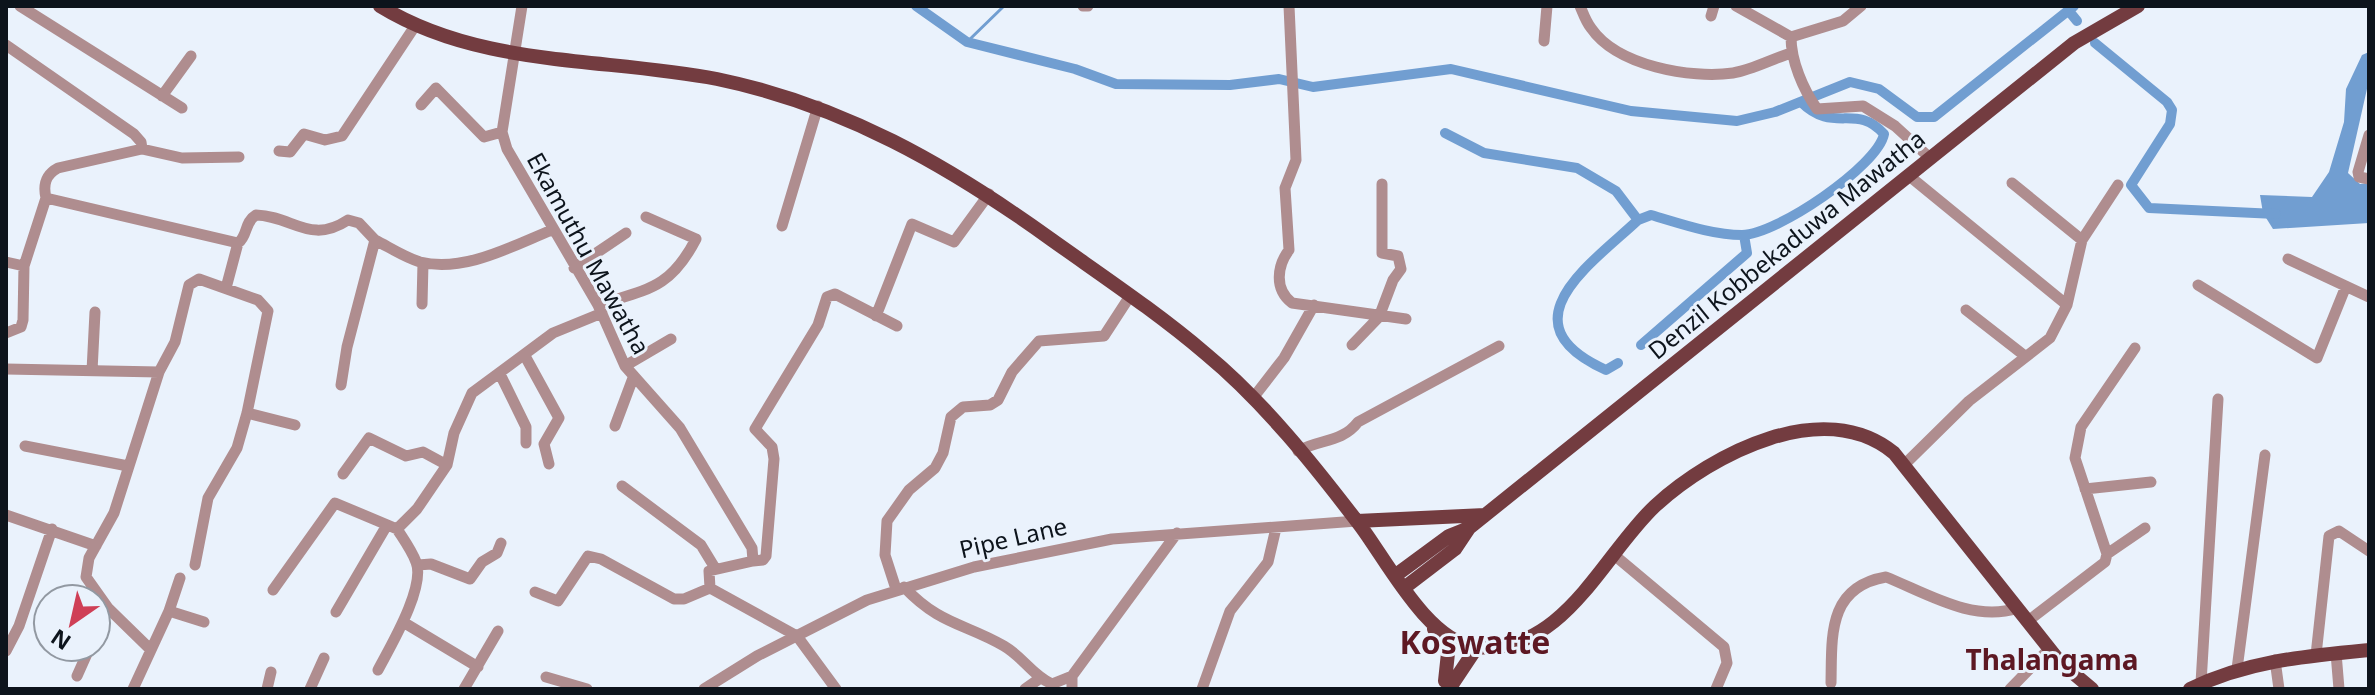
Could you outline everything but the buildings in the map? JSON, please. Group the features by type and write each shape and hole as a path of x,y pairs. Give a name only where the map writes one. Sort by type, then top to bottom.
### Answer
{"main road":[{"path":"380,6 415,26 464,43 712,78 818,106 901,143 989,194 1209,355 1253,398 1357,521 1429,619 1447,635 1472,646 1507,645 1539,631 1574,604 1654,507 1688,480 1725,459 1783,436 1817,429 1857,432 1883,444 1905,464 2049,649 2092,689"},
{"name":"Denzil Kobbekaduwa Mawatha","path":"1404,588 1455,549 1469,528 2074,43 2138,6"},
{"path":"1357,521 1485,515"},
{"name":"Denzil Kobbekaduwa Mawatha","path":"1396,575 1449,536 1469,528"},
{"path":"1429,619 1448,653 1450,686"},
{"path":"1450,686 1472,646"},
{"path":"2196,686 2218,683 2237,669 2275,660 2369,650"}],"street":[{"path":"20,6 182,108"},
{"name":"Ekamuthu Mawatha","path":"522,6 512,52 502,132 507,149 600,309 625,366 633,378 660,401 680,428 752,548 753,561"},
{"path":"1289,6 1296,160 1285,188 1289,250 1281,260 1279,287 1282,296 1292,303 1406,319"},
{"path":"1544,41 1547,6"},
{"path":"1580,6 1591,30 1616,51 1671,71 1700,76 1736,72 1791,53"},
{"path":"1736,6 1791,37 1843,21 1861,6"},
{"path":"279,151 290,152 304,134 325,140 342,136 415,26"},
{"path":"1791,37 1791,53 1817,109 1863,106 1895,126 1930,158"},
{"path":"6,45 134,134 141,142 142,149"},
{"path":"162,96 191,56"},
{"path":"421,105 436,88 484,137 502,132"},
{"path":"782,226 818,106"},
{"path":"2369,135 2358,172 2359,177 2369,179"},
{"path":"6,333 21,327 24,266 46,198 44,183 53,171 142,149 182,158 239,157"},
{"path":"1908,175 2067,305"},
{"path":"2012,183 2082,240"},
{"path":"1352,345 1379,317 1393,280 1401,269 1398,256 1382,253 1382,184"},
{"path":"1905,464 1969,401 2050,338 2067,305 2082,240 2118,185"},
{"path":"876,316 912,224 954,242 989,194"},
{"path":"46,198 238,243"},
{"path":"226,288 238,243 248,221 260,214 305,230 323,231 355,220 375,240 423,263 480,259 552,230"},
{"path":"336,612 392,527 417,509 447,465 454,433 472,393 553,333 669,279 684,263 696,239 646,217"},
{"path":"574,268 626,233"},
{"path":"341,385 347,347 375,240"},
{"path":"2288,259 2369,297"},
{"path":"6,262 24,266"},
{"path":"422,304 423,263"},
{"path":"90,583 86,577 89,558 114,513 159,372 175,342 190,281 199,279 258,300 268,311 237,448 208,498 195,565"},
{"path":"2198,285 2317,358 2346,286"},
{"path":"710,588 708,574 715,568 763,560 766,556 774,459 772,447 756,433 761,416 811,338 827,297 835,294 897,326"},
{"path":"1130,296 1104,336 1039,341 1012,372 998,400 990,405 963,407 951,417 943,453 935,468 909,490 887,521 885,555 900,588 948,623 1005,646 1039,679 1052,684 1072,676 1177,533"},
{"path":"1253,398 1284,358 1314,305"},
{"path":"1966,310 2025,356"},
{"path":"92,371 95,312"},
{"path":"625,366 671,339"},
{"path":"1298,451 1311,444 1339,439 1358,422 1499,346"},
{"path":"2028,621 2105,562 2107,554 2075,458 2081,427 2135,348"},
{"path":"525,356 559,418 544,444 549,464"},
{"path":"6,369 159,372"},
{"path":"500,374 526,427 526,443"},
{"path":"615,426 633,378"},
{"path":"2196,686 2218,399"},
{"path":"247,413 295,425"},
{"path":"343,474 369,438 406,456 423,452 447,465"},
{"path":"25,446 128,466"},
{"path":"2237,669 2265,455"},
{"path":"2085,489 2151,482"},
{"path":"622,486 701,545 715,568"},
{"path":"273,590 335,503 392,527 418,565 417,581 403,622 378,670"},
{"path":"6,515 96,546"},
{"name":"Pipe Lane","path":"704,689 797,636 900,588 1041,551 1177,533 1357,521"},
{"path":"1202,689 1230,611 1268,562 1276,528"},
{"path":"2107,554 2145,528"},
{"path":"6,651 19,626 52,529"},
{"path":"2316,655 2329,536 2339,531 2369,551"},
{"path":"418,565 431,564 470,579 482,562 497,553 501,543"},
{"path":"1613,554 1724,647 1727,663 1716,689"},
{"path":"535,592 558,601 588,556 601,559 674,599 684,599 710,588"},
{"path":"1831,683 1832,625 1837,611 1845,599 1873,579 1886,577 1978,612 2002,613 2017,608"},
{"path":"137,687 180,578"},
{"path":"710,588 797,636 836,689"},
{"path":"169,611 204,622"},
{"path":"112,612 150,649"},
{"path":"403,622 478,667"},
{"path":"464,689 498,631"},
{"path":"2010,689 2049,649"},
{"path":"2336,653 2339,689"},
{"path":"310,689 324,658"},
{"path":"2275,660 2279,689"},
{"path":"77,676 83,663"},
{"path":"267,689 271,672"},
{"path":"1072,676 1072,689"},
{"path":"546,677 587,689"},
{"path":"1025,689 1039,679"}],"water":[{"path":"2369,52 2369,80 2348,173 2360,184 2369,183 2369,223 2273,229 2263,213 2260,195 2312,197 2329,172 2344,122 2346,89 2362,55"}],"waterway":[{"path":"916,6 967,42 1075,69 1116,84 1230,85 1279,79 1313,87 1451,69 1631,111 1737,121 1775,112 1850,82 1879,89 1917,117 1934,117 2074,6"},
{"path":"967,42 1004,6"},
{"path":"2068,10 2077,21"},
{"path":"2095,43 2167,102 2172,110 2170,124 2131,185 2149,208 2276,214"},
{"path":"1445,133 1484,153 1577,168 1616,191 1638,220 1651,215 1707,231 1742,235 1778,224 1824,196 1878,148 1884,134 1874,125 1864,120 1824,116 1801,102"},
{"path":"1618,363 1606,370 1576,352 1561,333 1558,313 1565,294 1580,274 1638,220"},
{"path":"1641,345 1747,253 1744,235"}],"district":[{"name":"Koswatte","path":"1475,641"},
{"name":"Thalangama","path":"2052,659"}]}
